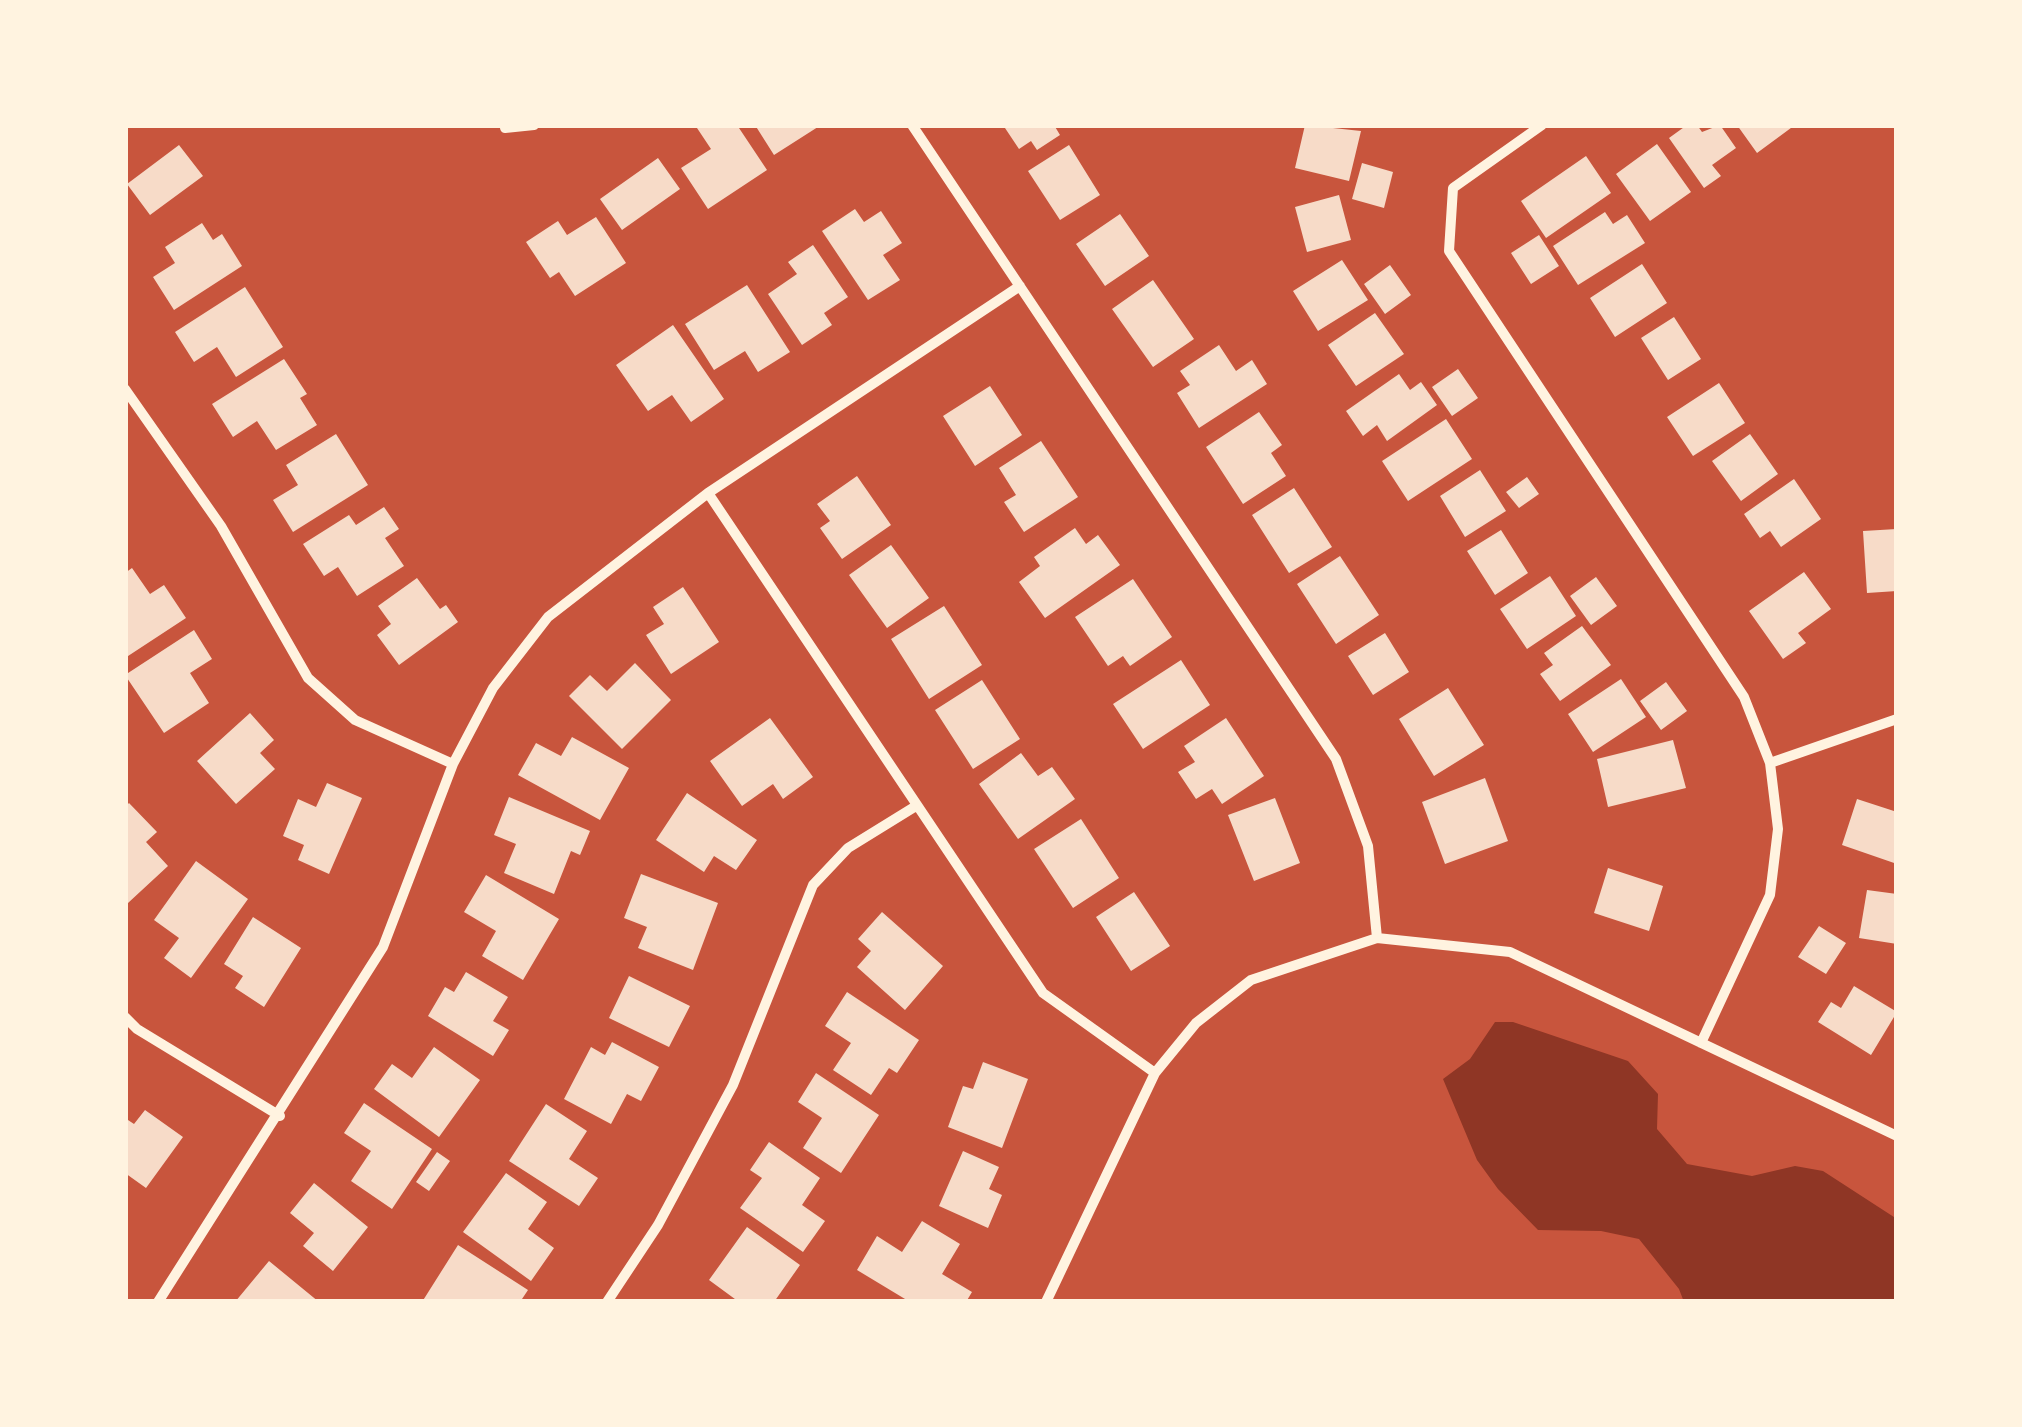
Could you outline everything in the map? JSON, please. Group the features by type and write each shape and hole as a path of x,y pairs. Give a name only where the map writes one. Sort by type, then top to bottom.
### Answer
{"street":[{"path":"505,128 534,125"},
{"path":"912,125 1336,759 1368,846 1377,938"},
{"path":"1542,125 1452,188 1449,251 1744,697 1770,763 1778,829 1770,895 1701,1043"},
{"path":"158,1302 280,1116 384,947 453,764 493,688 548,617 708,493 1020,286"},
{"path":"125,389 221,526 308,678 355,720 453,764"},
{"path":"708,493 1044,993 1155,1073"},
{"path":"1770,763 1897,719"},
{"path":"607,1302 658,1225 734,1085 813,885 848,848 916,806"},
{"path":"1046,1302 1155,1073 1196,1023 1252,980 1377,938 1510,952 1897,1136"},
{"path":"125,1017 136,1029 280,1116"}],"shaded area":[{"path":"1495,1022 1513,1022 1628,1061 1658,1094 1657,1129 1687,1164 1752,1176 1795,1166 1823,1171 1897,1219 1897,1302 1684,1302 1679,1289 1639,1239 1601,1231 1538,1230 1498,1189 1477,1160 1443,1079 1470,1059"}],"building":[{"path":"695,125 737,125 767,170 708,209 681,168 711,149"},
{"path":"755,125 821,125 774,155"},
{"path":"1003,125 1054,125 1060,135 1037,150 1031,141 1019,149"},
{"path":"1305,125 1361,131 1349,181 1295,168"},
{"path":"1687,125 1697,125 1702,132 1720,125 1736,148 1712,165 1721,176 1704,188 1669,138"},
{"path":"1737,125 1795,125 1757,153"},
{"path":"1657,144 1691,192 1650,221 1616,174"},
{"path":"179,145 203,176 150,215 127,184"},
{"path":"1069,145 1100,195 1060,220 1028,171"},
{"path":"1586,156 1611,193 1546,238 1521,201"},
{"path":"658,158 680,189 622,230 600,199"},
{"path":"1362,163 1393,172 1384,208 1352,199"},
{"path":"1339,195 1351,240 1307,252 1295,207"},
{"path":"855,209 864,222 881,211 902,243 883,255 900,280 868,300 822,231"},
{"path":"1605,212 1613,224 1627,215 1645,243 1578,285 1553,246"},
{"path":"1120,214 1149,256 1105,286 1076,244"},
{"path":"596,217 626,263 575,296 559,272 550,278 526,242 558,221 567,235"},
{"path":"202,223 213,240 222,234 242,266 174,310 153,277 175,263 165,247"},
{"path":"1539,235 1559,266 1531,284 1511,253"},
{"path":"813,245 848,297 824,313 832,325 802,345 768,294 797,274 788,262"},
{"path":"1342,260 1368,300 1318,331 1293,291"},
{"path":"1642,264 1667,303 1615,337 1590,298"},
{"path":"1390,265 1411,295 1385,314 1364,284"},
{"path":"1153,280 1194,339 1153,367 1112,309"},
{"path":"747,285 790,352 758,372 745,351 714,370 685,324"},
{"path":"245,287 283,347 236,377 217,347 194,362 175,332"},
{"path":"1375,313 1404,354 1356,386 1328,345"},
{"path":"1674,317 1701,359 1668,380 1641,338"},
{"path":"673,325 724,399 691,422 672,395 648,411 616,365"},
{"path":"1219,345 1236,371 1252,360 1267,384 1199,428 1177,393 1190,385 1180,371"},
{"path":"284,359 307,394 300,398 317,425 276,450 257,421 233,437 212,404"},
{"path":"1458,369 1478,398 1452,416 1432,387"},
{"path":"1399,374 1410,390 1421,382 1437,405 1387,441 1377,425 1363,436 1346,411"},
{"path":"1719,383 1745,423 1693,456 1667,417"},
{"path":"990,386 1022,435 975,466 943,416"},
{"path":"1259,412 1282,445 1271,453 1286,476 1243,504 1206,447"},
{"path":"1446,419 1472,459 1408,501 1382,461"},
{"path":"336,434 368,485 293,532 273,500 298,485 286,465"},
{"path":"1750,434 1778,474 1741,501 1712,461"},
{"path":"1041,441 1078,497 1024,532 1004,502 1016,495 999,468"},
{"path":"1480,470 1506,511 1465,537 1440,496"},
{"path":"857,476 891,525 842,559 820,528 830,521 817,504"},
{"path":"1527,477 1539,494 1519,508 1506,492"},
{"path":"1794,479 1821,519 1781,547 1770,531 1760,538 1744,514"},
{"path":"1294,488 1332,547 1289,573 1252,515"},
{"path":"384,507 399,529 385,538 404,566 357,596 338,567 324,576 303,544 349,515 356,525"},
{"path":"1075,528 1086,544 1098,535 1120,565 1045,618 1019,582 1040,566 1034,557"},
{"path":"1897,529 1897,591 1867,593 1863,531"},
{"path":"1501,530 1528,573 1495,595 1467,551"},
{"path":"891,545 929,598 887,628 849,575"},
{"path":"1340,556 1379,615 1336,644 1297,584"},
{"path":"132,568 150,594 164,585 186,618 125,658 125,573"},
{"path":"1804,572 1831,609 1798,633 1806,643 1783,659 1749,611"},
{"path":"1550,576 1576,616 1527,649 1500,609"},
{"path":"1596,577 1617,606 1591,625 1570,596"},
{"path":"417,578 440,609 446,605 458,622 399,665 377,635 391,624 378,606"},
{"path":"1133,579 1172,637 1130,666 1123,656 1108,666 1075,617"},
{"path":"683,587 719,642 671,674 646,635 664,624 653,607"},
{"path":"944,606 982,665 929,699 891,639"},
{"path":"1582,626 1611,665 1560,701 1540,674 1553,665 1544,653"},
{"path":"194,630 212,659 190,673 209,703 164,733 125,675"},
{"path":"1385,633 1409,672 1373,695 1348,656"},
{"path":"1181,660 1210,705 1143,749 1113,704"},
{"path":"635,663 671,700 622,749 569,696 590,675 607,691"},
{"path":"1621,679 1646,717 1593,752 1568,714"},
{"path":"982,680 1020,739 973,769 935,710"},
{"path":"1666,682 1687,711 1661,730 1640,701"},
{"path":"1448,688 1484,745 1434,776 1399,719"},
{"path":"250,713 274,740 260,753 275,769 236,804 197,761"},
{"path":"770,718 813,777 783,799 773,784 742,806 710,761"},
{"path":"1226,718 1264,776 1222,804 1212,789 1196,799 1178,772 1195,762 1184,746"},
{"path":"572,737 629,768 600,820 518,775 536,743 561,756"},
{"path":"1673,740 1686,788 1608,807 1597,759"},
{"path":"1021,753 1038,776 1052,767 1075,799 1018,839 979,784"},
{"path":"1485,778 1508,841 1445,864 1422,802"},
{"path":"327,783 362,798 329,874 298,860 304,845 283,836 298,799 316,807"},
{"path":"687,793 757,840 736,870 714,856 704,872 656,840"},
{"path":"509,797 590,831 580,855 571,851 554,894 504,873 516,844 494,835"},
{"path":"1275,798 1300,863 1254,881 1228,815"},
{"path":"1857,799 1897,812 1897,864 1842,845"},
{"path":"129,803 157,832 146,842 168,866 128,903 125,807"},
{"path":"1081,819 1119,878 1073,908 1034,849"},
{"path":"196,861 248,899 191,978 164,958 179,938 154,920"},
{"path":"1608,868 1663,886 1649,931 1594,913"},
{"path":"641,874 718,903 693,970 638,948 647,927 624,918"},
{"path":"486,875 559,919 523,980 482,956 496,931 464,912"},
{"path":"1867,890 1897,894 1897,944 1859,938"},
{"path":"1134,892 1170,946 1131,971 1096,917"},
{"path":"882,912 943,966 905,1010 857,967 871,951 858,939"},
{"path":"253,917 301,948 264,1007 235,988 243,976 224,964"},
{"path":"1819,926 1846,943 1826,974 1798,957"},
{"path":"466,972 508,997 493,1021 509,1030 493,1056 428,1016 445,987 454,992"},
{"path":"629,976 690,1006 669,1047 609,1018"},
{"path":"1854,986 1897,1012 1871,1055 1818,1022 1831,1002 1841,1008"},
{"path":"847,992 919,1040 897,1073 889,1068 871,1095 833,1070 851,1043 825,1026"},
{"path":"612,1042 659,1067 641,1101 627,1094 611,1124 564,1099 591,1047 605,1055"},
{"path":"434,1047 480,1080 439,1137 374,1089 392,1064 412,1078"},
{"path":"983,1062 1028,1079 1002,1148 948,1127 963,1086 973,1089"},
{"path":"816,1073 879,1115 841,1173 803,1148 822,1118 798,1102"},
{"path":"364,1103 432,1149 392,1209 351,1181 371,1151 344,1133"},
{"path":"546,1104 587,1131 569,1159 598,1178 579,1206 509,1161"},
{"path":"145,1110 183,1137 146,1188 125,1173 125,1118 134,1124"},
{"path":"769,1142 820,1178 802,1205 825,1221 803,1252 740,1208 762,1178 750,1170"},
{"path":"963,1151 999,1167 989,1189 1002,1195 988,1228 939,1206"},
{"path":"437,1152 450,1161 429,1191 416,1182"},
{"path":"506,1173 547,1202 528,1229 554,1248 531,1281 463,1232"},
{"path":"314,1183 368,1227 333,1271 303,1246 314,1233 290,1213"},
{"path":"922,1221 960,1244 942,1274 972,1292 966,1302 910,1302 857,1270 877,1236 902,1252"},
{"path":"747,1227 800,1265 774,1302 739,1302 709,1280"},
{"path":"458,1245 528,1290 520,1302 422,1302"},
{"path":"269,1261 319,1302 235,1302"}]}
